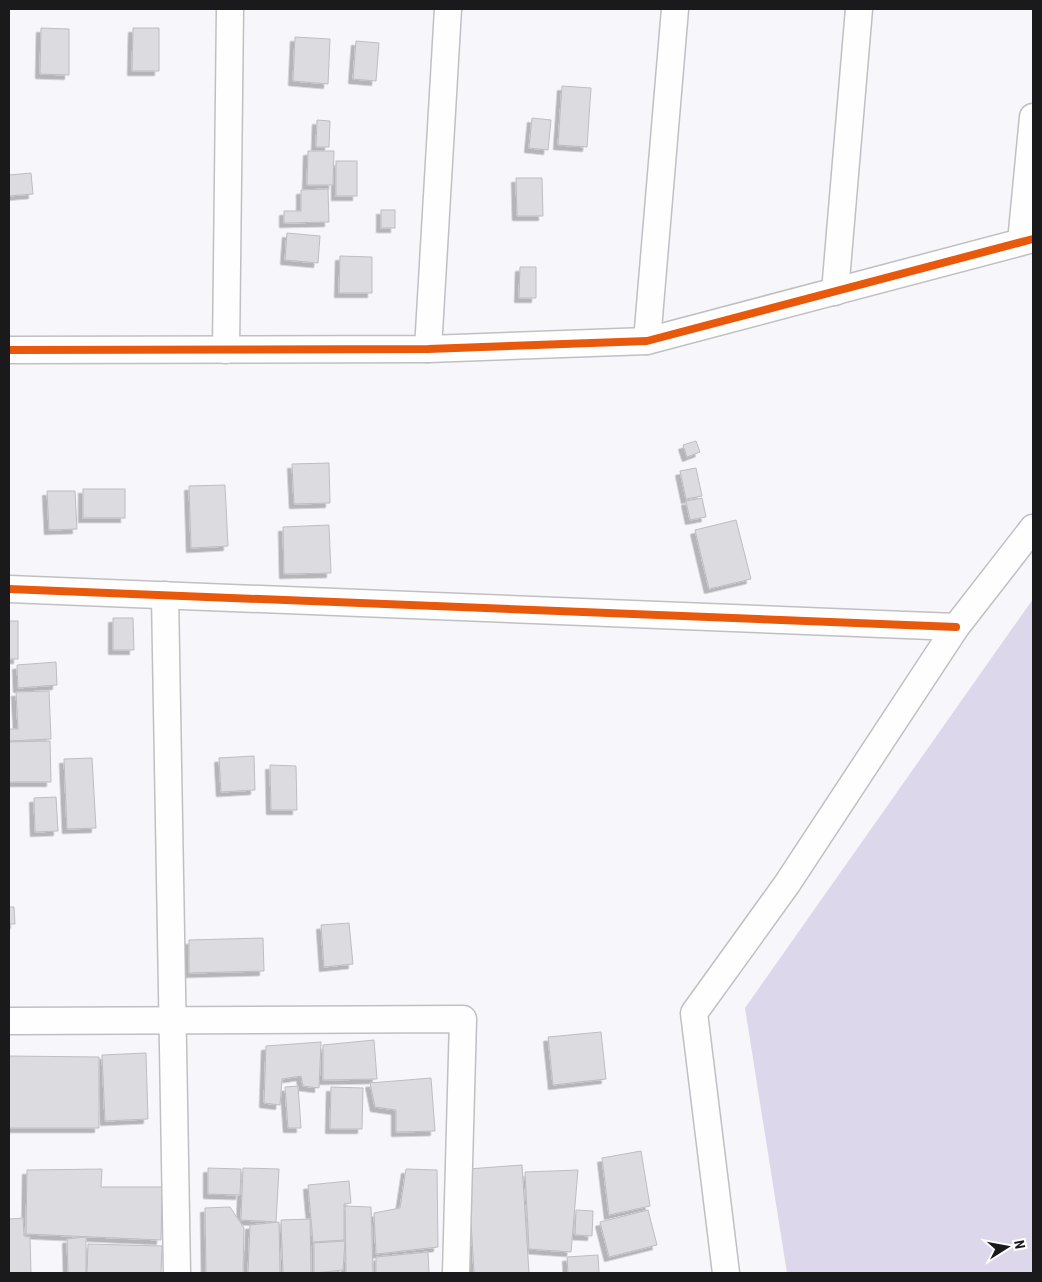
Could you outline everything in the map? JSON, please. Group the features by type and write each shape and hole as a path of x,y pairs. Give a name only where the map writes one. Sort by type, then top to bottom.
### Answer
{"street":[{"path":"226,350 230,9"},
{"path":"428,349 448,9"},
{"path":"647,341 674,9"},
{"path":"835,292 859,9"},
{"path":"9,350 428,349 647,341 1027,241 1033,117"},
{"path":"726,1273 694,1012 787,884 956,627 1033,528"},
{"path":"9,589 956,627"},
{"path":"165,595 178,1273"},
{"path":"9,1021 463,1019 456,1273"}],"shaded area":[{"path":"1033,599 1033,1273 787,1273 745,1008"}],"building":[{"path":"41,28 69,29 69,75 40,74"},
{"path":"133,28 159,28 159,71 132,71"},
{"path":"295,37 330,39 328,84 293,81"},
{"path":"356,41 379,43 376,81 353,79"},
{"path":"562,86 591,88 587,147 558,145"},
{"path":"532,118 551,120 548,150 529,148"},
{"path":"317,120 330,121 329,147 316,147"},
{"path":"308,151 334,151 333,185 307,185"},
{"path":"336,161 357,161 357,196 336,196"},
{"path":"31,173 33,194 9,196 9,175"},
{"path":"516,178 542,178 543,216 517,216"},
{"path":"328,189 329,222 284,223 284,211 301,211 301,190"},
{"path":"381,210 395,210 395,228 381,228"},
{"path":"287,233 320,236 318,263 285,260"},
{"path":"340,256 372,257 372,293 339,293"},
{"path":"520,267 536,267 536,298 519,298"},
{"path":"696,441 700,452 687,457 683,445"},
{"path":"329,463 330,503 294,504 292,464"},
{"path":"696,468 702,496 686,499 680,471"},
{"path":"225,485 228,546 191,548 189,486"},
{"path":"83,489 125,489 125,518 83,518"},
{"path":"47,491 75,491 77,529 49,530"},
{"path":"702,498 706,517 690,520 686,501"},
{"path":"736,520 751,579 709,589 695,530"},
{"path":"329,525 331,573 284,574 283,527"},
{"path":"113,618 133,618 134,650 113,650"},
{"path":"9,621 18,621 18,659 9,659"},
{"path":"56,662 57,685 18,688 17,665"},
{"path":"49,691 51,739 9,741 9,729 18,729 16,692"},
{"path":"50,741 51,782 9,782 9,742"},
{"path":"254,756 255,790 221,792 219,758"},
{"path":"92,758 96,828 67,829 64,759"},
{"path":"270,765 296,766 297,810 271,810"},
{"path":"56,797 58,831 35,832 34,798"},
{"path":"9,907 14,907 15,924 9,924"},
{"path":"349,923 353,964 324,967 321,925"},
{"path":"263,938 264,971 189,973 189,940"},
{"path":"601,1032 606,1079 553,1085 548,1037"},
{"path":"374,1040 377,1079 323,1080 323,1045"},
{"path":"321,1042 319,1088 303,1086 301,1076 282,1079 280,1105 264,1103 266,1046"},
{"path":"146,1053 148,1119 105,1121 102,1055"},
{"path":"9,1056 99,1057 99,1128 9,1128"},
{"path":"431,1078 435,1131 396,1132 396,1110 375,1107 370,1083"},
{"path":"298,1086 301,1128 288,1128 285,1087"},
{"path":"331,1087 363,1088 362,1129 330,1129"},
{"path":"641,1151 650,1206 609,1215 602,1158"},
{"path":"522,1165 529,1273 474,1273 468,1169"},
{"path":"208,1168 241,1169 240,1195 208,1194"},
{"path":"243,1168 279,1169 276,1222 241,1220"},
{"path":"102,1169 101,1187 162,1187 161,1240 26,1234 27,1170"},
{"path":"406,1169 437,1170 438,1247 376,1254 374,1213 400,1208"},
{"path":"578,1170 571,1252 529,1249 525,1172"},
{"path":"349,1181 351,1203 344,1204 344,1240 313,1242 308,1185"},
{"path":"345,1206 371,1207 373,1273 346,1273"},
{"path":"230,1207 244,1228 243,1273 206,1273 205,1208"},
{"path":"576,1210 593,1211 592,1236 575,1235"},
{"path":"648,1210 657,1245 609,1257 600,1222"},
{"path":"23,1218 24,1236 30,1237 31,1273 9,1273 9,1219"},
{"path":"310,1219 311,1273 283,1273 281,1220"},
{"path":"279,1222 280,1273 248,1273 250,1225"},
{"path":"86,1237 86,1273 68,1273 67,1239"},
{"path":"345,1241 343,1270 314,1273 314,1243"},
{"path":"88,1244 162,1246 161,1273 87,1273"},
{"path":"428,1252 429,1273 376,1273 376,1257"},
{"path":"598,1255 599,1273 568,1273 567,1257"}],"cycle path":[{"path":"9,350 428,349 647,341 1033,239"},
{"path":"9,589 956,627"}]}
